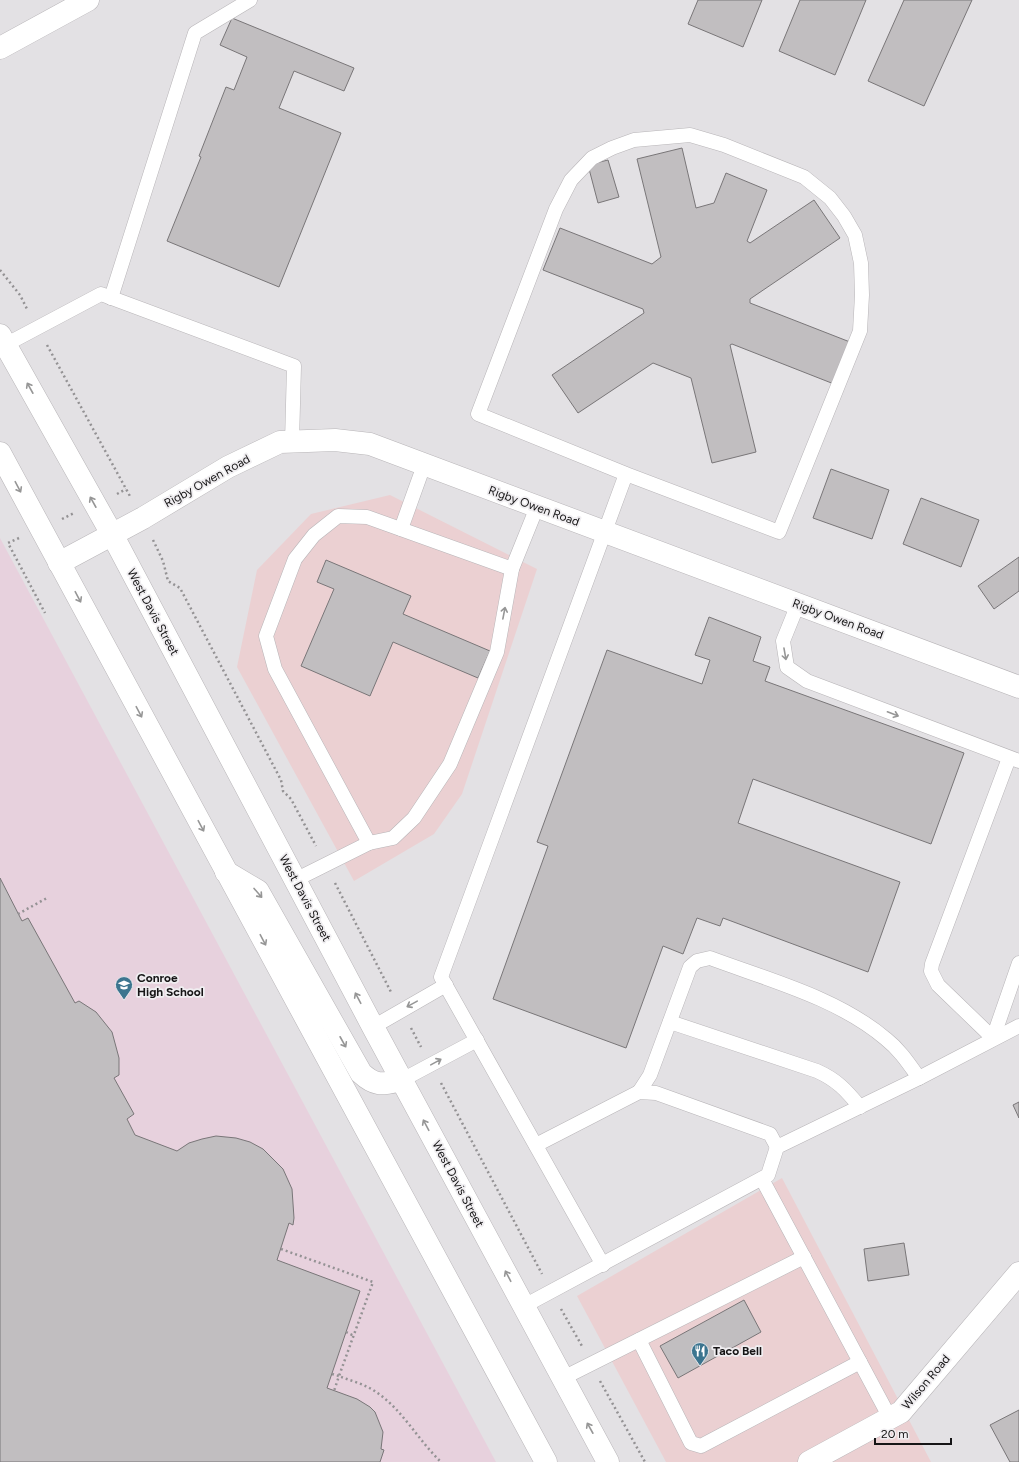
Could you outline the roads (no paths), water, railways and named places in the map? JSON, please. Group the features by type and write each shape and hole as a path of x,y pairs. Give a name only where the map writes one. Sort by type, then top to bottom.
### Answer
{"main road":[{"path":"0,48 88,0"},
{"name":"West Davis Street","path":"3,340 112,536 373,1027 608,1462"},
{"name":"Rigby Owen Road","path":"59,563 112,536 228,467 280,442 335,440 370,444 1019,687"},
{"path":"0,453 546,1462"},
{"path":"226,872 258,891 361,1074 370,1082 382,1084 402,1080"},
{"name":"Wilson Road","path":"809,1462 901,1412 1019,1273"}],"lane":[{"path":"111,298 195,33 250,0"},
{"path":"690,135 724,145 804,177 830,198 844,216 854,235 860,264 860,331 779,532 626,474 478,414 556,209 571,180 592,158 612,148 634,140 690,135"},
{"path":"3,340 102,294 294,366 292,442"},
{"path":"401,529 424,465"},
{"path":"603,1265 441,977 626,474"},
{"path":"295,880 369,843 393,838 414,818 450,764 497,652 512,569 537,507"},
{"path":"369,843 275,669 266,636 295,559 314,535 338,516 367,517 512,569"},
{"path":"798,604 783,641 787,667 807,681 1014,759 935,956 931,971 938,985 993,1038"},
{"path":"640,1092 650,1075 690,967 697,960 710,958 830,1003 865,1022 887,1039 904,1056 919,1078"},
{"path":"993,1038 1019,963"},
{"path":"373,1027 446,985"},
{"path":"670,1022 817,1071 833,1078 860,1107"},
{"path":"777,1147 919,1078 993,1038 1019,1026"},
{"path":"402,1080 477,1040"},
{"path":"524,1306 762,1179 768,1175 777,1147 770,1134 656,1093 640,1092 536,1145"},
{"path":"762,1179 890,1418"},
{"path":"563,1378 804,1257"},
{"path":"639,1340 691,1443 701,1446 860,1362"}],"place":[{"name":"Conroe High School","path":"124,1000"},
{"name":"Taco Bell","path":"700,1366"}]}
